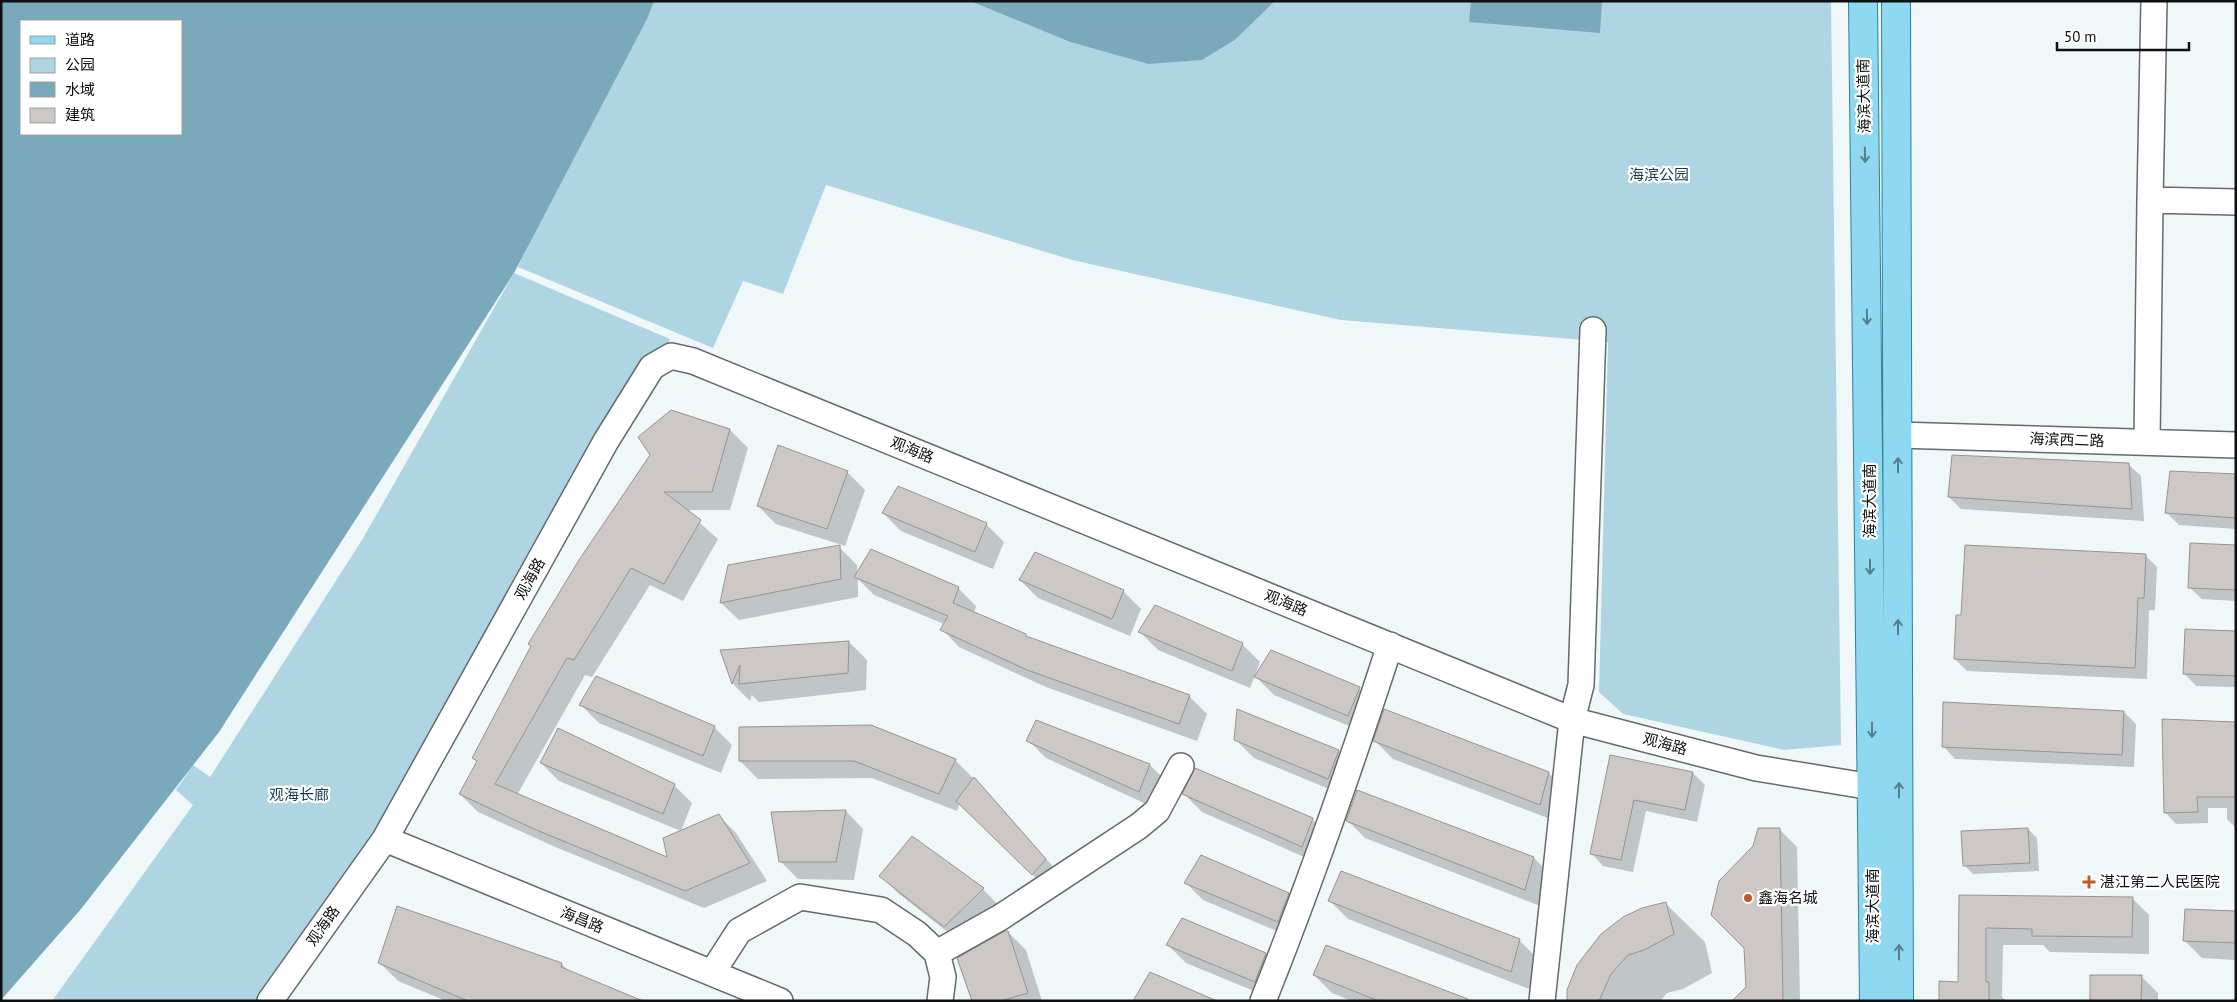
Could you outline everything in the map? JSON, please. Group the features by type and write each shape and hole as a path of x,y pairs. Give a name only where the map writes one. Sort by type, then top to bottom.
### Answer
{"main road":[{"name":"海滨大道南","path":"1863,1 1874,1001"},
{"name":"海滨大道南","path":"1896,1 1899,1001"}],"street":[{"path":"2147,442 2154,1"},
{"path":"2150,200 2236,202"},
{"path":"1542,1001 1572,720 1581,685 1593,330"},
{"name":"观海路","path":"270,1001 385,839 606,441 652,367 670,356 702,364 1572,720 1756,768 1872,787"},
{"name":"海滨西二路","path":"1898,434 2236,445"},
{"path":"1263,1001 1295,922 1345,784 1390,645"},
{"path":"937,953 1001,917 1139,826 1156,811 1181,766"},
{"name":"海昌路","path":"385,839 780,1001"},
{"path":"713,973 739,931 800,898 881,910 917,934 937,953 943,977 940,1001"}],"green space":[{"name":"海滨公园","path":"639,1 970,1 1070,42 1148,64 1236,39 1275,1 1831,1 1841,745 1784,750 1623,714 1599,692 1608,342 1341,320 1072,260 826,185 783,294 743,281 713,348 518,267"},
{"name":"观海长廊","path":"514,273 670,339 654,374 372,840 257,1001 52,1001 193,805 176,790 193,765 210,777 362,540"}],"water":[{"path":"1,1 654,1 647,19 514,273 219,732 81,909 1,1000"},
{"path":"970,1 1275,1 1236,39 1202,60 1148,64 1070,42"},
{"path":"1471,1 1602,1 1600,33 1469,22"}],"building":[{"path":"671,410 730,429 712,492 664,492 701,520 664,584 631,568 574,660 567,658 495,784 667,857 663,838 719,814 750,863 685,891 534,829 459,794 477,761 472,758 531,646 528,644 579,560 650,455 638,437"},
{"path":"778,445 848,471 827,529 757,506"},
{"path":"1952,455 2129,463 2132,509 1948,497"},
{"path":"2170,471 2236,474 2236,518 2165,513"},
{"path":"898,486 987,523 975,552 882,513"},
{"path":"2190,543 2236,545 2236,590 2188,588"},
{"path":"840,545 841,579 720,603 728,565"},
{"path":"1965,545 2146,554 2144,598 2138,598 2135,668 1954,659 1956,615 1961,615"},
{"path":"871,549 959,587 953,603 1026,634 1026,636 1190,695 1179,724 1027,670 940,630 948,616 854,577"},
{"path":"1035,552 1124,590 1112,619 1019,580"},
{"path":"1155,605 1243,643 1232,671 1138,632"},
{"path":"2185,629 2236,631 2236,676 2183,674"},
{"path":"849,641 848,673 739,684 740,665 732,684 720,650"},
{"path":"1271,650 1360,687 1348,716 1254,677"},
{"path":"596,676 715,726 703,756 579,705"},
{"path":"1943,702 2124,711 2122,755 1942,747"},
{"path":"1237,709 1339,750 1328,779 1234,740"},
{"path":"1384,709 1549,772 1540,805 1373,741"},
{"path":"2162,719 2236,722 2236,797 2197,797 2198,812 2164,813"},
{"path":"1036,720 1150,764 1139,792 1026,741"},
{"path":"871,725 956,759 939,794 854,761 739,761 739,727"},
{"path":"558,728 675,784 663,814 540,763"},
{"path":"1610,755 1693,772 1685,810 1634,800 1621,860 1590,854"},
{"path":"1195,768 1313,818 1302,847 1182,794"},
{"path":"974,777 1046,859 1032,875 956,801"},
{"path":"1357,790 1534,857 1525,890 1346,821"},
{"path":"846,810 836,862 779,862 771,812"},
{"name":"鑫海名城","path":"1758,828 1780,828 1783,1001 1732,1001 1746,987 1744,948 1711,915 1719,881 1753,846"},
{"path":"2028,828 2030,863 1963,866 1961,831"},
{"path":"912,836 984,888 944,927 879,876"},
{"path":"1201,855 1289,893 1278,922 1184,883"},
{"path":"1341,871 1520,939 1511,972 1328,901"},
{"path":"1959,895 2133,897 2132,937 2032,936 2032,929 1986,928 1986,982 1989,982 1989,1001 1939,1001 1939,981 1958,982"},
{"path":"1666,902 1674,934 1644,950 1628,955 1611,974 1599,1001 1567,1001 1567,990 1577,965 1601,934 1623,917 1642,908"},
{"path":"397,906 562,963 561,967 643,1001 468,1001 378,963"},
{"path":"2185,909 2236,911 2236,943 2183,941"},
{"path":"1182,918 1266,953 1255,982 1166,945"},
{"path":"1008,931 1028,993 1000,1001 972,1001 957,958"},
{"path":"1326,945 1468,999 1468,1001 1379,1001 1313,975"},
{"path":"1150,972 1217,1001 1133,1001"},
{"path":"2090,975 2142,975 2141,1001 2090,1001"}],"place":[{"name":"湛江第二人民医院","path":"2089,882"},
{"name":"鑫海名城","path":"1748,898"}]}
